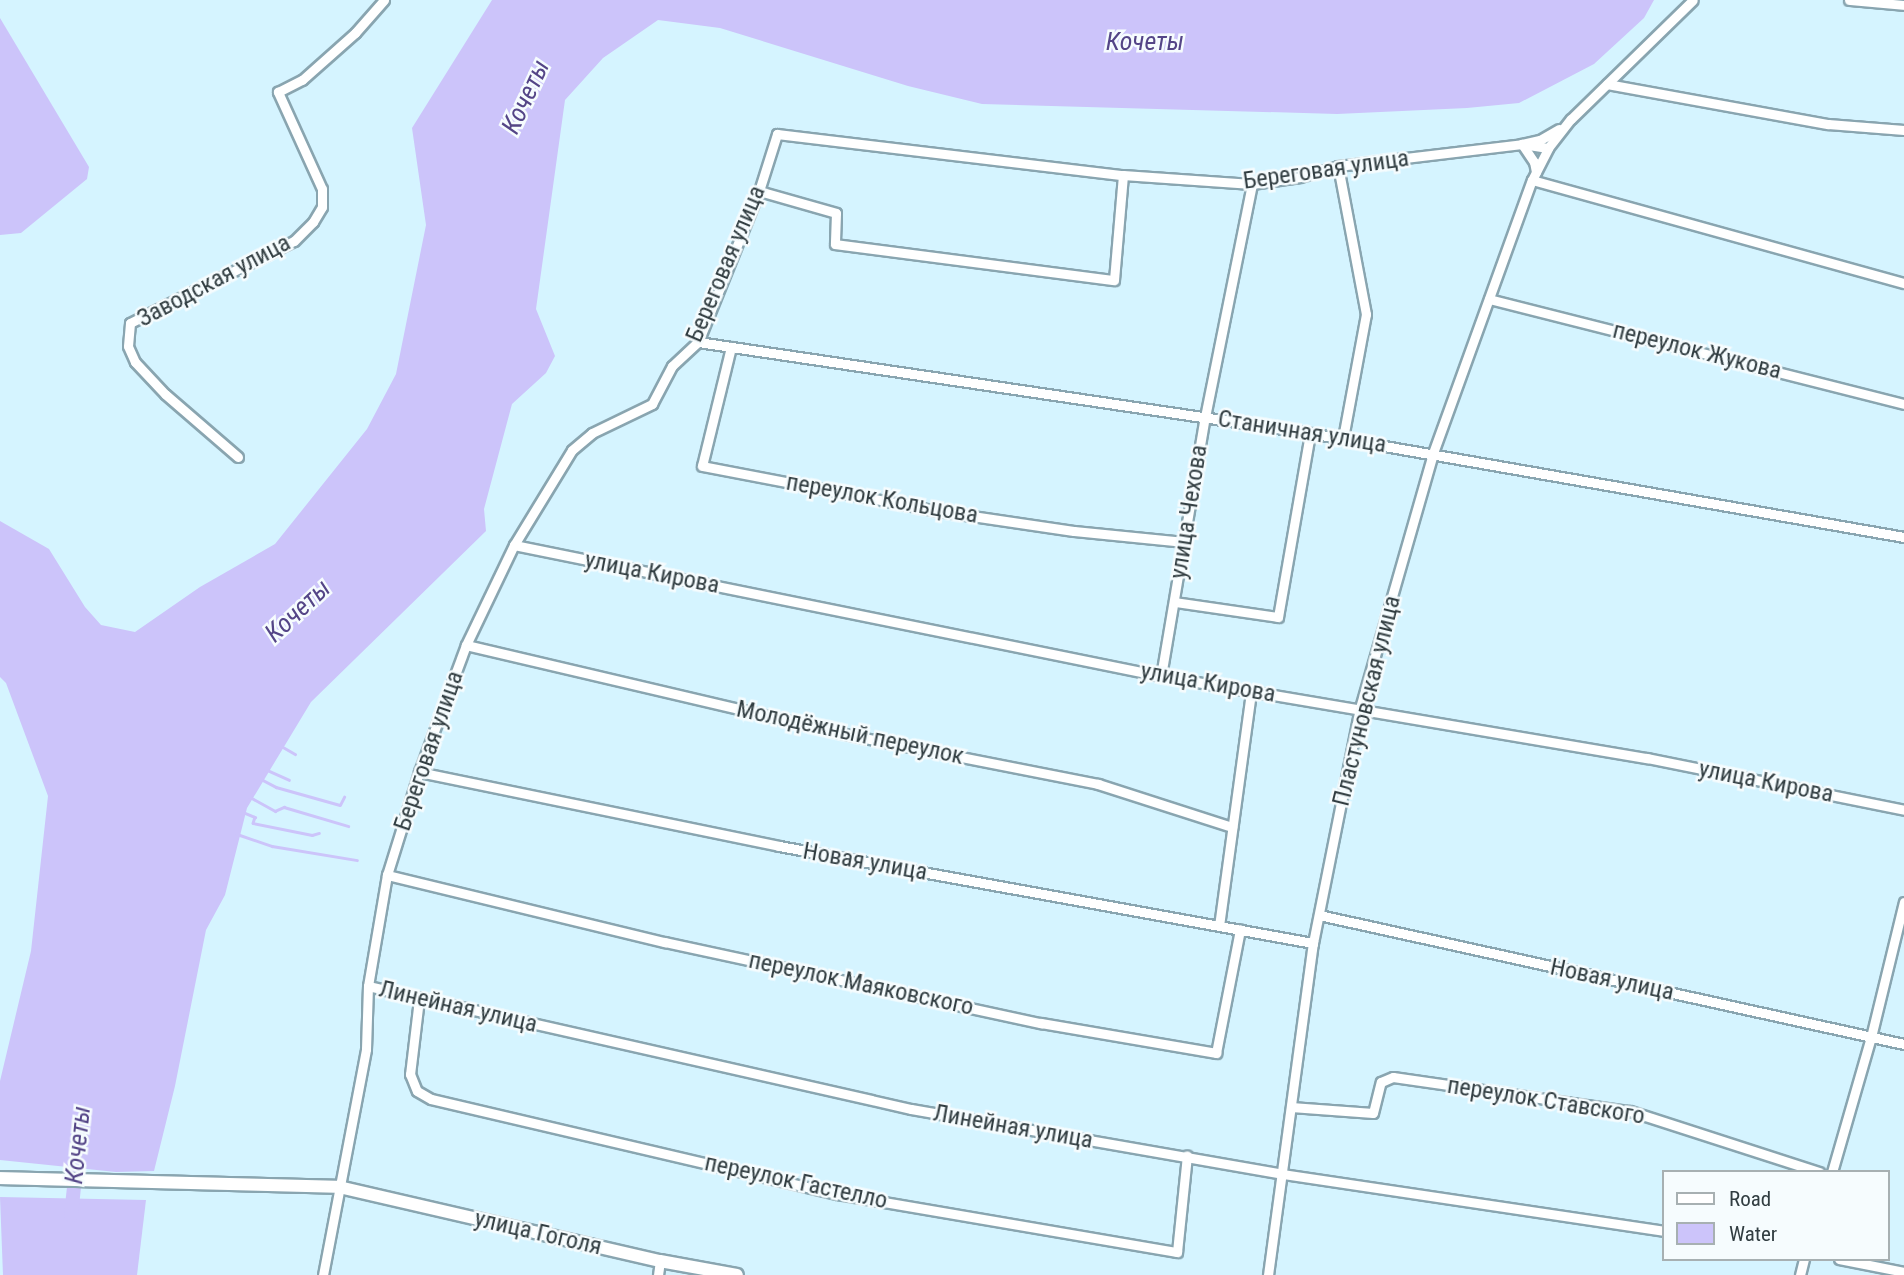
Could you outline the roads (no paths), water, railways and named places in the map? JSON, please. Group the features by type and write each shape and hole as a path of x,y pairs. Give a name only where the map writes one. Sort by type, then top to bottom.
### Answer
{"street":[{"name":"Заводская улица","path":"238,457 166,394 135,362 128,345 130,323 294,241 313,222 322,207 322,189 278,92 302,80 355,33 384,0"},
{"path":"1693,0 1571,119 1552,134 1522,144 1534,162 1534,176 1904,283"},
{"path":"1849,0 1904,5"},
{"path":"1607,84 1828,124 1904,130"},
{"path":"1548,149 1571,119"},
{"name":"Береговая улица","path":"323,1275 366,1049 368,986 387,875 419,772 466,645 514,545 572,450 592,433 652,404 672,366 698,342 759,191 777,134 1123,175 1252,184 1300,177 1338,166 1522,144 1548,149"},
{"name":"Пластуновская улица","path":"1268,1275 1314,943 1360,708 1433,453 1534,176 1548,149"},
{"path":"1338,166 1366,314 1343,438"},
{"path":"759,191 836,213 835,244 1114,280 1123,175"},
{"name":"улица Чехова","path":"1161,676 1205,417 1252,184"},
{"name":"переулок Жукова","path":"1489,299 1904,404"},
{"name":"Станичная улица","path":"698,342 1343,438 1904,537"},
{"name":"переулок Кольцова","path":"731,347 702,466 937,511 1074,531 1184,542"},
{"path":"1175,603 1278,617 1310,433"},
{"name":"улица Кирова","path":"514,545 1161,676 1647,758 1904,810"},
{"name":"Молодёжный переулок","path":"466,645 854,736 1098,784 1232,827"},
{"path":"1219,926 1251,692"},
{"name":"Новая улица","path":"419,772 779,846 1314,943"},
{"name":"переулок Маяковского","path":"387,875 665,942 1041,1023 1216,1053 1240,929"},
{"path":"1833,1170 1871,1037 1904,902"},
{"name":"Новая улица","path":"1319,915 1904,1044"},
{"name":"Линейная улица","path":"368,986 911,1109 1283,1174 1662,1231"},
{"name":"переулок Гастелло","path":"419,999 410,1074 417,1091 431,1099 837,1194 1177,1252 1187,1156"},
{"name":"переулок Ставского","path":"1291,1107 1373,1113 1381,1082 1393,1076 1630,1111 1813,1170"},
{"name":"улица Гоголя","path":"0,1178 339,1187 660,1261 737,1275"},
{"path":"658,1275 660,1261"},
{"path":"1849,1261 1904,1272"}],"water":[{"path":"492,0 1654,0 1644,18 1594,64 1519,103 1467,108 1337,114 982,104 908,86 720,28 658,20 603,58 565,100 536,309 555,356 546,373 512,404 484,509 486,531 311,702 247,808 225,895 206,930 175,1086 154,1171 116,1172 0,1160 0,1081 31,951 48,796 6,683 0,677 0,521 49,549 85,607 101,625 135,632 200,587 275,544 367,429 396,374 426,225 412,128"},
{"path":"0,18 89,167 87,179 21,233 0,235"},
{"path":"0,1197 146,1200 137,1275 3,1275"}],"waterway":[{"path":"283,747 295,754"},
{"path":"267,770 289,780"},
{"path":"261,779 276,787 340,805 344,797"},
{"path":"250,797 275,811 284,807 348,826"},
{"path":"245,813 255,817 253,823 312,835 319,833"},
{"path":"237,834 272,846 357,860"},
{"name":"Кочеты","path":"71,1215 78,1151"}]}
